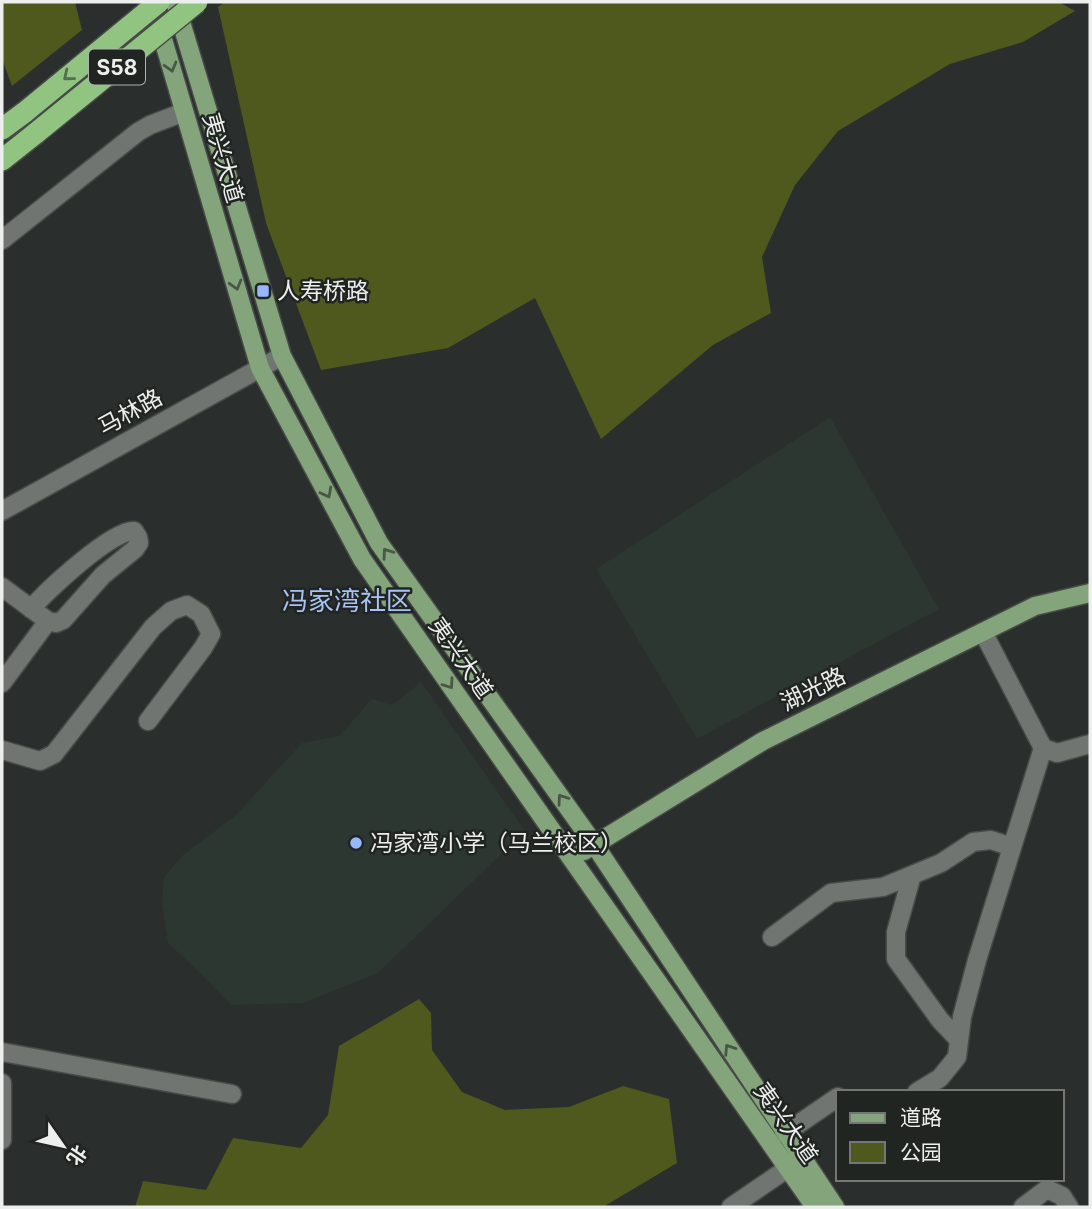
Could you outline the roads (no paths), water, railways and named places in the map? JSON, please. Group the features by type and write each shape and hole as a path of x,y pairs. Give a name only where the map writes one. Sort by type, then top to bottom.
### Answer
{"highway":[{"name":"S58","path":"2,130 159,2"},
{"name":"S58","path":"2,160 197,2"}],"main road":[{"name":"夷兴大道","path":"152,2 260,368 362,558 815,1207"},
{"name":"夷兴大道","path":"175,2 282,356 379,543 594,845 835,1207"},
{"name":"湖光路","path":"572,859 763,741 1035,606 1090,593"}],"street":[{"path":"2,240 138,132 184,112"},
{"name":"马林路","path":"2,511 282,356"},
{"path":"2,587 48,621 55,623 63,620 103,575 135,549 139,543 134,531 120,534 68,573 46,592 32,609"},
{"path":"2,750 40,761 54,754 153,627 172,611 187,605 201,614 211,634 148,721"},
{"path":"2,682 48,621"},
{"path":"983,632 1043,748 1057,753 1090,744"},
{"path":"920,1090 940,1078 957,1057 977,960 1043,748"},
{"path":"772,937 831,893 883,887 941,863 973,842 991,840 1012,847"},
{"path":"912,875 896,932 896,959 940,1020 959,1040"},
{"path":"2,1052 232,1094"},
{"path":"2,1083 2,1140"},
{"path":"784,1134 836,1098"},
{"path":"731,1207 788,1168"},
{"path":"1023,1207 1047,1189 1062,1196 1069,1207"}],"place":[{"name":"人寿桥路","path":"263,291"},
{"name":"冯家湾小学（马兰校区）","path":"356,843"}],"district":[{"name":"冯家湾社区","path":"347,600"}]}
